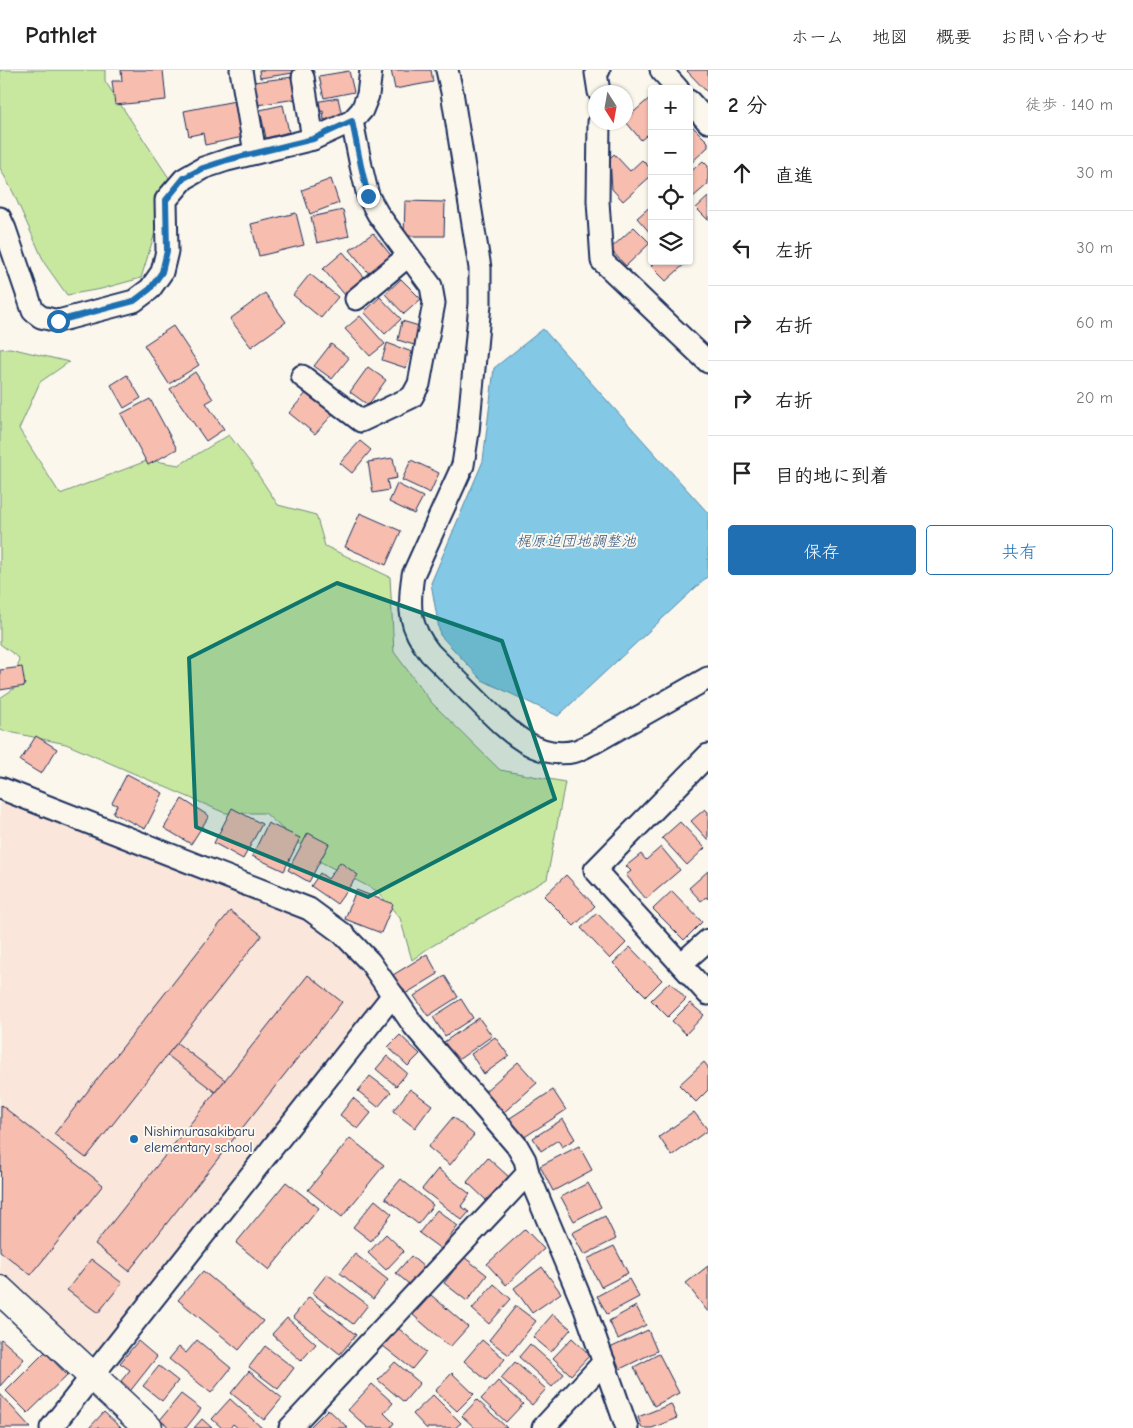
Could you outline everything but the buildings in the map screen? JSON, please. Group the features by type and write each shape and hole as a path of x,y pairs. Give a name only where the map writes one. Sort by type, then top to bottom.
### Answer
{"street":[{"path":"241,70 255,153"},
{"path":"0,218 33,311 41,317 58,321 134,301 150,289 162,272 167,251 166,200 184,178 203,168 227,160 313,139 352,121 362,110 368,94 371,70"},
{"path":"447,70 480,268 480,304 468,432 463,465 413,575 410,594 414,628 420,641 430,653 509,732 533,747 550,751 564,752 577,750 593,743 708,678"},
{"path":"598,85 596,73 599,70"},
{"path":"661,70 674,85"},
{"path":"303,76 313,139"},
{"path":"693,105 708,122"},
{"path":"302,376 361,421 412,398 419,384 434,303 431,286 378,214 368,196 352,121"},
{"path":"599,130 598,201 602,261 708,362"},
{"path":"356,299 408,256"},
{"path":"708,755 595,870 708,994"},
{"path":"0,788 309,909 350,941 370,962 414,1026 517,1146 525,1160 528,1173 570,1272 627,1428"},
{"path":"681,964 708,940"},
{"path":"51,1428 393,995"},
{"path":"290,1428 528,1173"},
{"path":"0,1290 148,1428"},
{"path":"543,1428 604,1362"}],"highlighted area":[{"path":"337,583 502,641 555,799 368,897 196,827 189,658"}],"shaded area":[{"name":"Nishimurasakibaru elementary school","path":"0,795 308,920 351,952 378,990 377,1004 98,1349 86,1354 0,1273"}],"green space":[{"path":"0,70 105,70 105,81 171,181 141,278 101,289 67,295 45,264 13,192 0,168"},
{"path":"10,348 69,362 40,382 19,429 60,494 149,460 179,465 229,435 278,505 316,515 325,546 390,577 394,652 431,702 500,770 565,782 547,879 427,949 412,960 400,918 377,891 317,860 265,813 225,813 66,744 0,730 0,698 15,688 19,658 0,644 0,349"}],"water":[{"name":"梶原迫団地調整池","path":"543,329 708,513 708,576 558,716 482,680 440,635 431,583 483,461 494,368"}],"place":[{"name":"Nishimurasakibaru elementary school","path":"134,1139"}],"route":[{"path":"58,321 134,301 150,289 162,272 167,251 166,200 184,178 203,168 227,160 313,139 352,121 368,196"}]}
